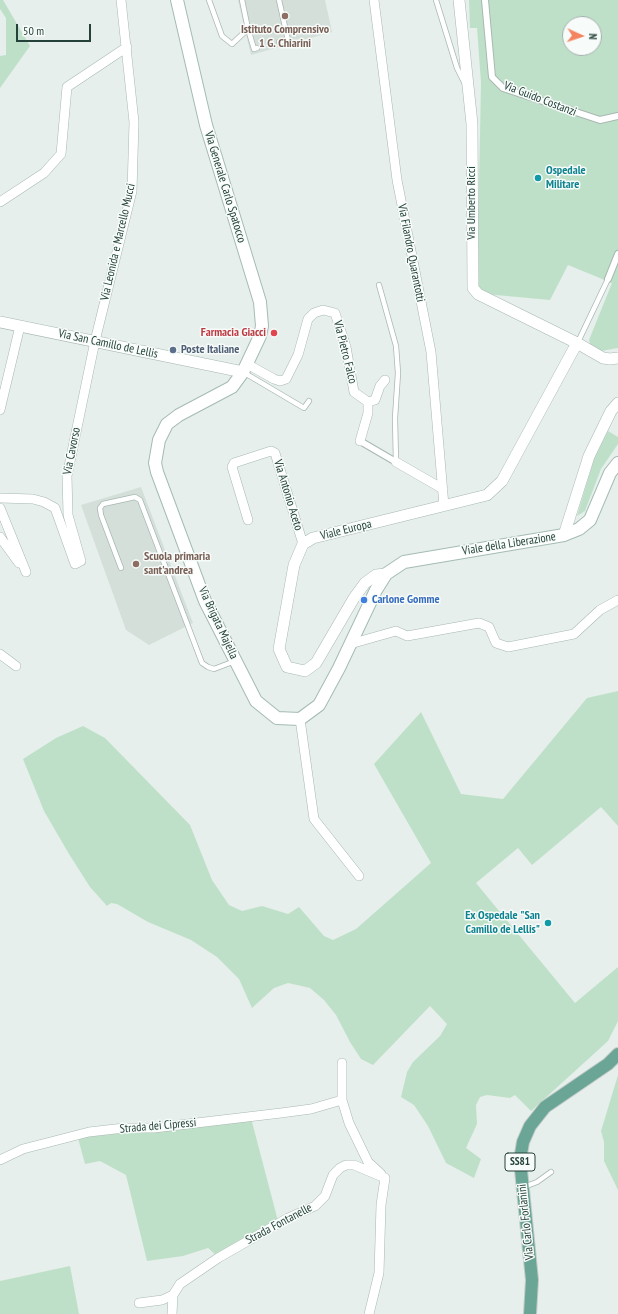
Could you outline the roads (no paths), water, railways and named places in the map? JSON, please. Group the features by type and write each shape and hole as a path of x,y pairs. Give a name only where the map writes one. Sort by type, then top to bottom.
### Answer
{"main road":[{"name":"Via Generale Carlo Spatocco","path":"177,0 206,125 260,302 262,326 260,336 245,368"},
{"name":"Via Brigata Majella","path":"245,368 237,382 227,391 172,419 167,424 161,436 155,463 205,601 256,701 277,718 300,719"},
{"path":"564,535 579,529 590,520 610,473 618,463"},
{"name":"Viale della Liberazione","path":"386,574 404,562 564,535"},
{"path":"300,719 319,705 376,590 386,574"},
{"name":"Via Carlo Forlanini","path":"530,1314 532,1280 520,1160 523,1142 530,1126 545,1107 608,1064 618,1054"}],"street":[{"name":"Via Leonida e Marcello Mucci","path":"95,341 132,190 134,122 121,0"},
{"name":"Via Filandro Quarantotti","path":"374,0 397,180 431,352 444,506"},
{"name":"Via Umberto Ricci","path":"459,0 472,124 473,288 478,294 577,343"},
{"name":"Via Guido Costanzi","path":"485,0 492,77 504,88 600,120 618,116"},
{"path":"0,202 44,173 61,154 67,87 127,47"},
{"path":"608,279 618,254"},
{"name":"Via Pietro Falco","path":"245,368 274,380 280,381 286,379 298,355 308,319 314,313 323,310 330,310 335,313 346,347 354,392 368,402"},
{"name":"Via San Camillo de Lellis","path":"0,322 245,368"},
{"path":"0,410 20,326"},
{"name":"Via Cavorso","path":"0,498 33,499 44,502 55,508 75,564 81,562 68,515 67,476 95,341"},
{"path":"577,343 603,358 618,358"},
{"name":"Viale Europa","path":"302,544 313,538 487,495 502,481 577,343"},
{"path":"385,380 380,386 375,400 368,402 368,413 360,441 443,489"},
{"name":"Viale della Liberazione","path":"564,535 574,509 589,456 611,411 618,403"},
{"name":"Via Antonio Aceto","path":"248,520 232,467 234,463 271,451 275,453 302,544"},
{"path":"0,508 25,569 18,562 0,537"},
{"path":"302,544 294,565 279,649 287,666 305,671 316,663 354,598 365,583 376,575 386,574"},
{"path":"350,644 396,631 407,636 479,623 489,627 496,643 508,647 574,634 600,610 618,600"},
{"path":"0,654 16,666"},
{"path":"300,719 314,819 359,876"},
{"path":"342,1064 342,1100 349,1123 368,1162 385,1178 381,1205 378,1273 370,1314"},
{"name":"Strada dei Cipressi","path":"0,1160 23,1149 89,1132 124,1128 154,1128 281,1113 311,1109 342,1100"},
{"name":"Strada Fontanelle","path":"139,1303 162,1300 173,1294 180,1284 218,1258 288,1218 315,1206 325,1196 333,1175 346,1165 354,1164 385,1178"},
{"path":"172,1314 173,1294"}],"lane":[{"path":"209,0 222,36 232,44 248,28"},
{"path":"242,0 254,49 257,48"},
{"path":"279,0 288,40 279,42"},
{"path":"436,0 457,68 468,92"},
{"path":"577,343 608,279"},
{"path":"379,285 396,346 398,373 395,418 396,462"},
{"path":"245,368 304,408 309,401"},
{"path":"122,568 101,515 100,508 103,504 135,497 140,500 202,663 214,669 235,661"},
{"path":"523,1188 537,1182 551,1172"}],"place":[{"name":"Istituto Comprensivo 1 G. Chiarini","path":"285,16"},
{"name":"Ospedale Militare","path":"538,178"},
{"name":"Farmacia Giacci","path":"274,333"},
{"name":"Poste Italiane","path":"173,350"},
{"name":"Scuola primaria sant'andrea","path":"136,564"},
{"name":"Carlone Gomme","path":"364,600"},
{"name":"Ex Ospedale \"San Camillo de Lellis\"","path":"548,923"}]}
